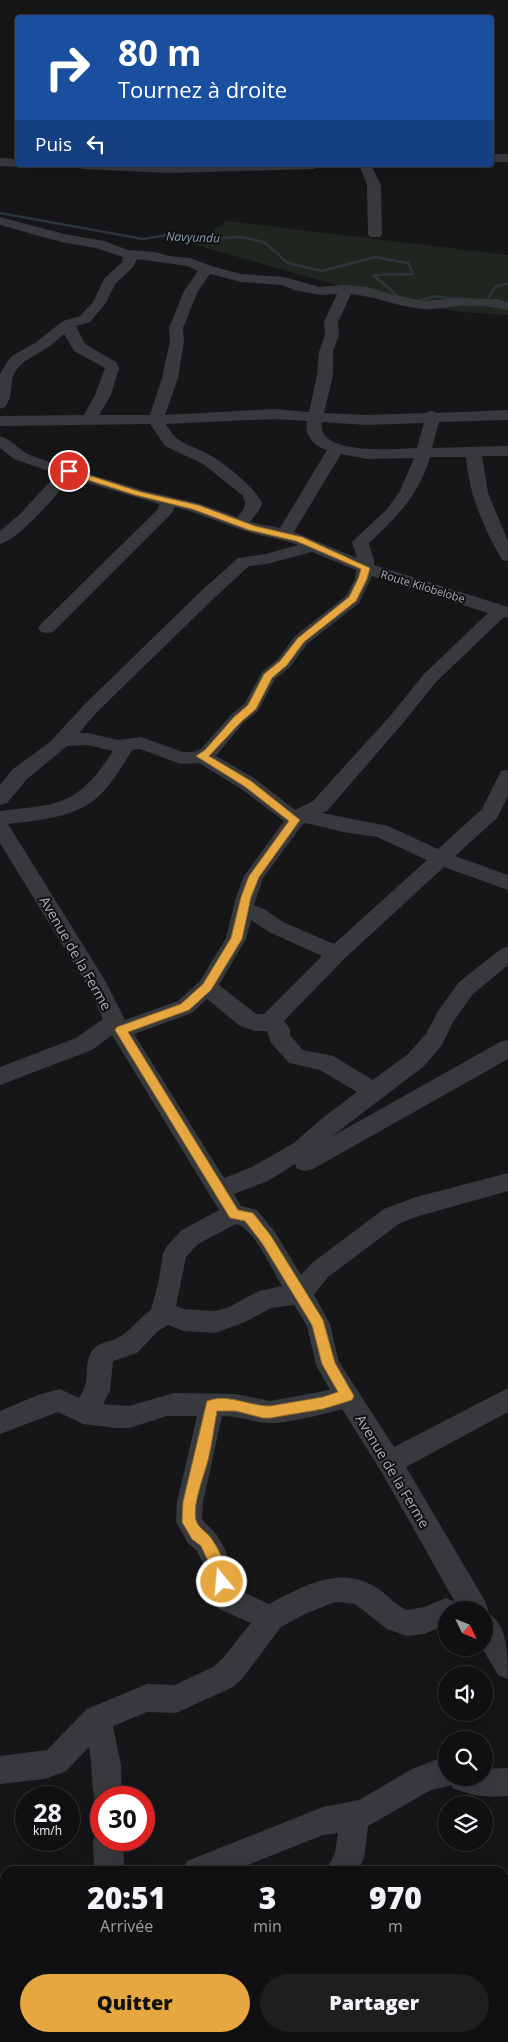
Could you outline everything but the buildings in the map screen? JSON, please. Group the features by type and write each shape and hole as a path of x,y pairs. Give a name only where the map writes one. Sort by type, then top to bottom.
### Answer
{"street":[{"path":"494,158 508,158"},
{"path":"0,162 15,163"},
{"path":"126,167 169,169 242,167"},
{"path":"366,167 374,186 375,234"},
{"path":"0,221 38,230 61,238 99,244 130,255 155,256 168,260 190,262 206,269 240,278 284,281 298,287 320,291 367,291 386,298 424,305 460,302 496,303 508,306"},
{"path":"0,404 5,392 5,379 12,364 17,359 46,343 68,324 85,319 93,311 109,282 128,264 130,255"},
{"path":"206,269 190,291 175,331 177,342 170,378 156,420 166,438 173,444 208,460 248,490 254,499 254,508 240,523"},
{"path":"347,290 331,322 332,334 326,352 325,375 313,430 317,438 326,445 367,454 508,452"},
{"path":"68,324 72,337 82,351 112,365 103,395 89,420"},
{"path":"0,421 156,420 274,414 382,420 431,416 508,415"},
{"path":"353,599 366,568 366,561 360,542 393,512 408,492 424,453 432,420 431,416"},
{"name":"Route Kilobelobe","path":"0,441 20,456 34,462 69,471 138,494 195,507 240,523 285,534 366,568 504,612"},
{"path":"285,534 336,448"},
{"path":"474,453 478,491 496,537 506,549"},
{"path":"0,539 26,517 69,471"},
{"path":"47,628 166,510 168,500"},
{"path":"0,798 20,774 62,740 90,709 205,597 244,562 268,559 314,546"},
{"path":"62,740 88,739 111,745 142,742 181,758 201,756 208,752 237,719 252,707 268,676 284,663 301,640 353,599 379,588 408,582"},
{"path":"0,1076 84,1044 118,1026 185,1007 207,987 215,976 222,959 236,939 243,909 254,876 299,818 320,806 397,719 430,678 504,612"},
{"path":"0,818 46,812 78,803 92,792 104,778 126,745"},
{"path":"201,756 247,783 299,818 381,832 442,859 508,883"},
{"path":"207,987 248,1020 254,1023 270,1022 337,954 490,813 508,776"},
{"name":"Avenue de la Ferme","path":"0,828 98,988 118,1026 234,1214 249,1217 267,1239 318,1324 328,1364 390,1463 457,1601"},
{"path":"243,909 257,914 276,927 337,954"},
{"path":"220,1190 260,1174 302,1149 328,1126 416,1060 434,1039 444,1017 466,988 508,954"},
{"path":"270,1022 279,1030 279,1037 297,1056 326,1062 362,1085 376,1090"},
{"path":"305,1162 508,1048"},
{"path":"83,1412 98,1391 100,1358 110,1350 128,1345 149,1324 161,1316 168,1314 184,1320 214,1322 236,1315 267,1298 300,1294 320,1270 392,1216 416,1206 508,1182"},
{"path":"161,1316 171,1279 175,1254 190,1237 234,1214"},
{"path":"0,1423 47,1403 60,1400 83,1412 129,1417 167,1405 236,1405 270,1412 323,1403 347,1396"},
{"path":"390,1463 508,1399"},
{"path":"212,1405 190,1502 189,1522 197,1534 206,1542 220,1571 223,1594 228,1600 271,1618"},
{"path":"0,1770 45,1765 56,1761 97,1719 147,1698 176,1699 224,1677 271,1618 279,1612 337,1589 364,1594 403,1622 413,1623 438,1615"},
{"path":"493,1640 508,1665"},
{"path":"97,1719 107,1765 108,1786"},
{"path":"210,1866 323,1821 363,1814 422,1779 438,1774"},
{"path":"493,1783 508,1782"},
{"path":"344,1866 349,1858 355,1816"},
{"path":"108,1851 109,1866"}],"shaded area":[{"path":"227,221 508,255 508,315 461,312 389,300 193,244"}],"waterway":[{"name":"Navyundu","path":"0,213 143,239 167,235 200,239 242,237 264,242 288,263 322,271 375,257 408,263 413,274 373,275 399,297"},
{"name":"Navyundu","path":"486,302 496,286 508,284"},
{"name":"Navyundu","path":"414,302 436,296 459,300"}],"route":[{"path":"69,471 138,494 195,507 252,528 285,534 366,568 353,599 301,640 284,663 268,676 258,699 252,707 237,719 215,746 201,756 247,783 295,820 254,876 246,897 236,939 222,959 215,976 207,987 185,1007 121,1030 234,1214 249,1217 267,1239 318,1324 328,1364 347,1396 323,1403 270,1412 236,1405 212,1405 190,1502 189,1522 197,1534 206,1542 220,1571 222,1582"}]}
